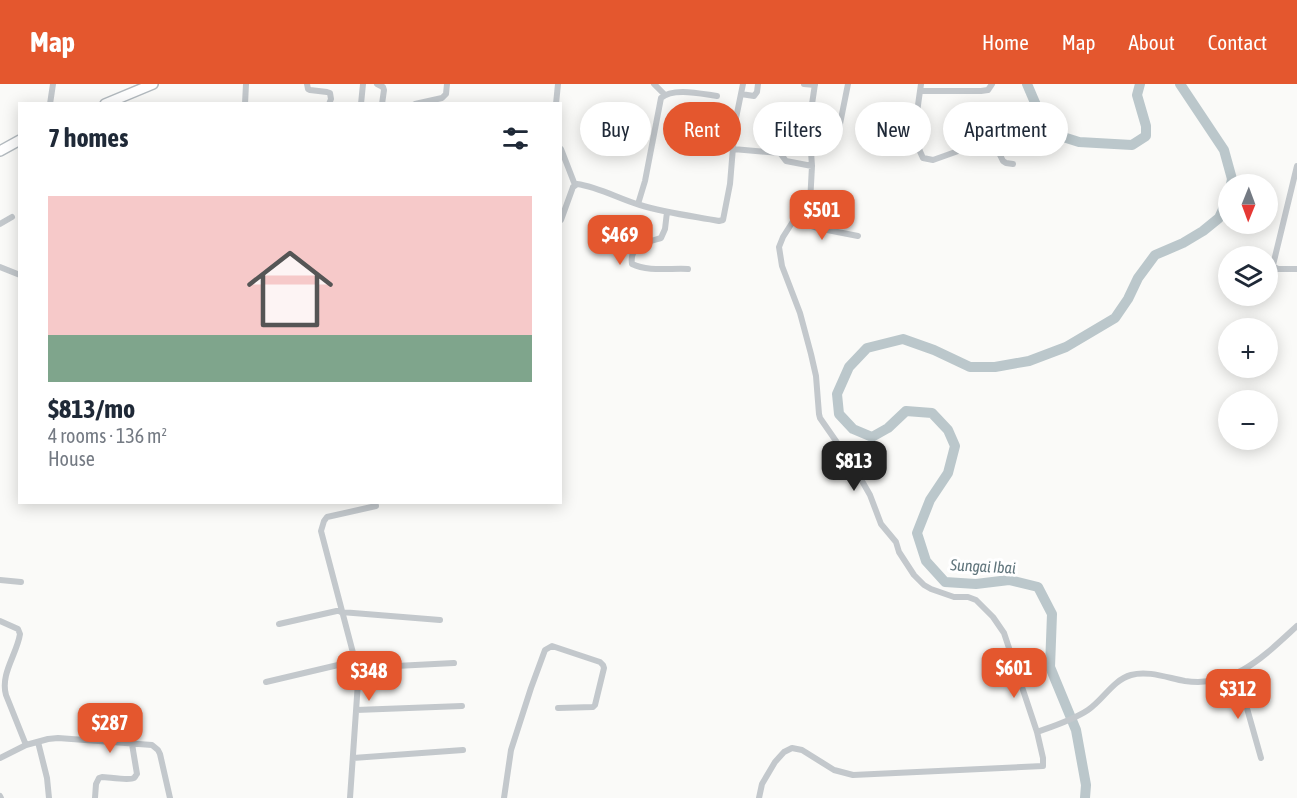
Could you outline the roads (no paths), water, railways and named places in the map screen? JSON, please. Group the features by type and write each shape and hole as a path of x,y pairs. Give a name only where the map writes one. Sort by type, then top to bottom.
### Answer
{"main road":[{"path":"110,102 153,84"},
{"path":"0,151 18,143"}],"street":[{"path":"50,102 53,84"},
{"path":"245,102 246,84"},
{"path":"307,84 310,90 330,93 330,102"},
{"path":"360,102 363,84"},
{"path":"377,84 384,90 382,102"},
{"path":"423,102 442,98 446,94 447,84"},
{"path":"556,102 558,84"},
{"path":"654,84 664,95"},
{"path":"739,102 743,84"},
{"path":"741,94 754,96 758,84"},
{"path":"759,798 762,784 775,762 784,752 792,748 802,750 834,770 853,775 1043,766 1037,732 1007,640 999,626 976,600 939,592 927,587 914,575 899,552 896,542 881,524 870,495 854,467 820,418 816,376 811,354 800,313 782,266 779,247 794,220 809,206 812,166 809,124 815,84 804,84"},
{"path":"843,106 848,84"},
{"path":"992,84 988,90 981,91 920,88 917,130 919,146 923,158 933,160 989,140 994,143 1003,161 1013,164"},
{"path":"638,204 645,181 661,98 669,93 687,92 717,96"},
{"path":"741,150 780,153 786,160 812,166"},
{"path":"562,152 575,185 562,216"},
{"path":"575,185 580,184 667,212 723,220 732,156"},
{"path":"1297,166 1273,265 1278,269 1297,269"},
{"path":"667,212 665,229 661,238 640,244 630,259 632,264 648,268 688,269"},
{"path":"0,224 12,217"},
{"path":"794,220 817,228 858,236"},
{"path":"0,267 18,274"},
{"path":"350,798 358,682 356,664 321,531 327,517 376,506 376,504"},
{"path":"0,580 21,582"},
{"path":"279,624 341,611 440,620"},
{"path":"0,621 18,629 20,634 4,682 4,691 26,745"},
{"path":"1037,732 1089,709 1128,676 1143,673 1197,682 1236,674 1271,649 1297,626"},
{"path":"504,798 509,759 520,722 545,650 552,645 600,662 604,668 596,705 558,708"},
{"path":"266,682 356,664 454,663"},
{"path":"1236,674 1261,758"},
{"path":"356,710 462,706"},
{"path":"0,758 26,745 48,739 152,746 158,750 170,798"},
{"path":"38,742 47,778 49,798"},
{"path":"95,798 99,778 133,779 136,777 132,744"},
{"path":"353,758 463,750"}],"waterway":[{"name":"Sungai Ibai","path":"1027,84 1042,119 1060,136 1079,142 1132,145 1146,136 1146,126 1137,95 1140,84"},
{"name":"Sungai Ibai","path":"1180,84 1224,150 1231,174"},
{"name":"Sungai Ibai","path":"1085,798 1086,785 1076,730 1050,667 1052,614 1038,587 1009,580 976,584 945,582 926,561 917,533 930,500 948,473 955,446 948,430 932,413 906,411 888,428 872,437 853,429 839,414 837,394 849,367 867,348 903,339 934,350 970,367 995,367 1029,361 1066,347 1115,318 1138,278 1155,255 1183,243 1218,219"}]}
